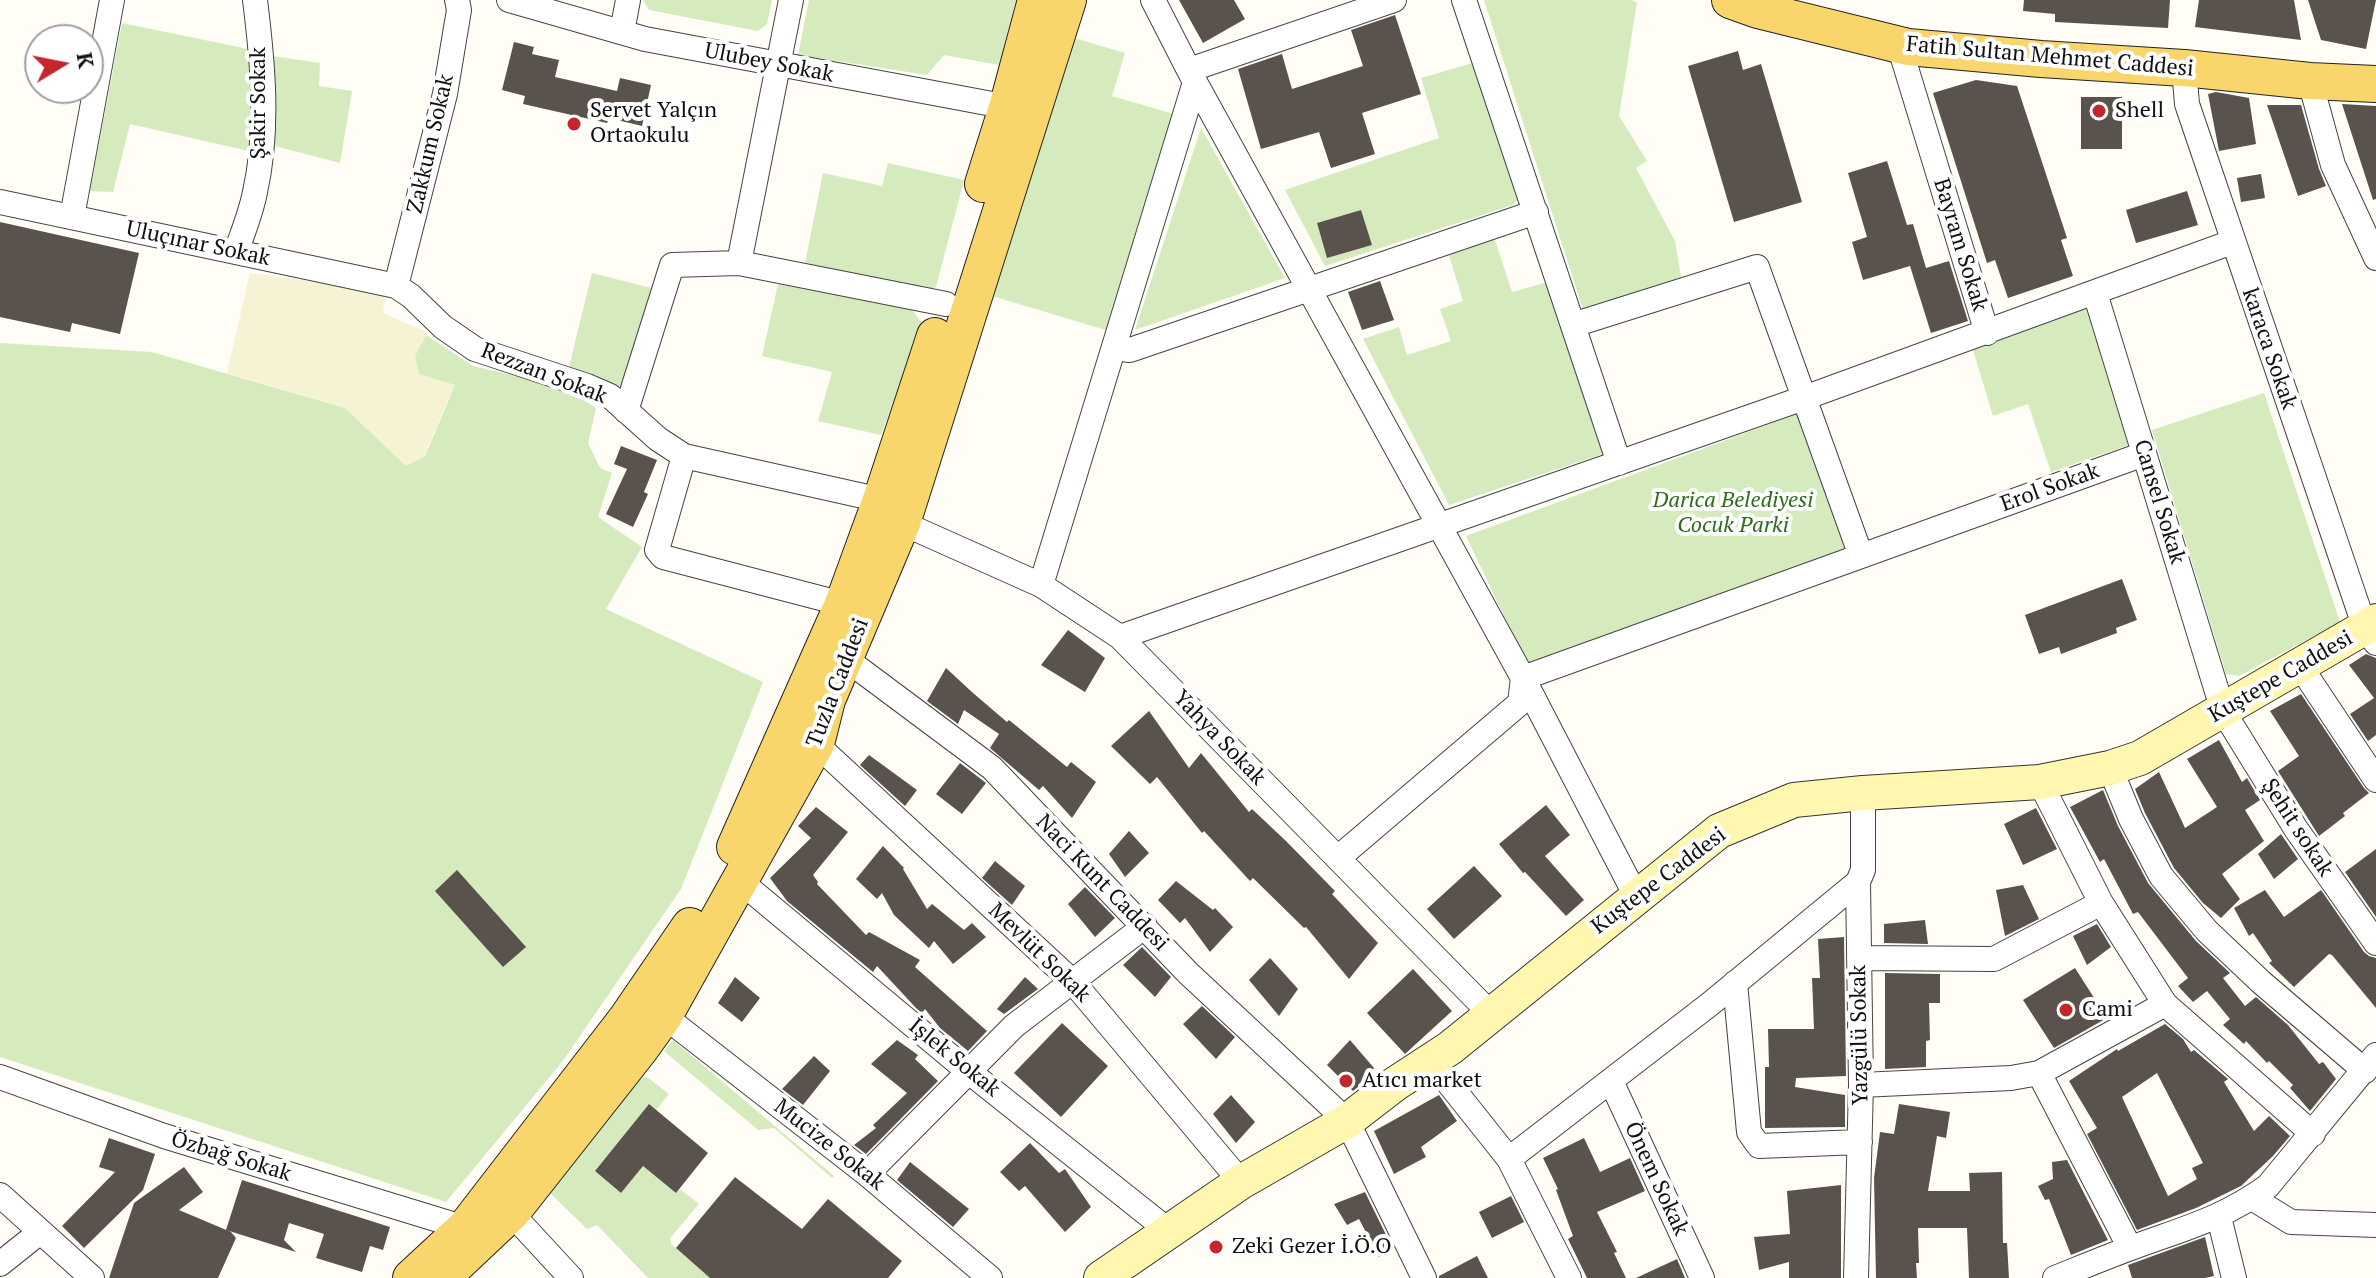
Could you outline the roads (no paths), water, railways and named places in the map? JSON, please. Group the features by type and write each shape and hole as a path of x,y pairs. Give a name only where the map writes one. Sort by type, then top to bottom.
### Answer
{"main road":[{"name":"Tuzla Caddesi","path":"442,1278 511,1213 664,1016 816,744 827,700 846,659 1020,109 1036,0"},
{"name":"Tuzla Caddesi","path":"411,1278 465,1228 627,1018 725,869 843,604 891,512 946,304 1020,109 1068,0"},
{"name":"Fatih Sultan Mehmet Caddesi","path":"1730,0 1758,10 1899,45 2376,84"}],"street":[{"path":"72,217 112,0"},
{"name":"Şakir Sokak","path":"236,252 255,195 263,146 262,61 255,0"},
{"name":"Zakkum Sokak","path":"396,286 445,94 459,10 457,0"},
{"name":"Ulubey Sokak","path":"509,0 645,39 1020,109"},
{"path":"622,32 628,0"},
{"path":"739,263 791,0"},
{"path":"1153,0 1523,678 1636,896"},
{"path":"1192,76 1394,0"},
{"path":"1464,0 1619,463"},
{"name":"Bayram Sokak","path":"1899,45 1987,333 2232,242"},
{"name":"karaca Sokak","path":"2184,68 2187,104 2232,242 2372,631"},
{"path":"1041,585 1114,348 1192,76"},
{"path":"2310,81 2333,165 2376,258"},
{"name":"Uluçınar Sokak","path":"0,202 396,286"},
{"path":"1114,348 1130,350 1536,212"},
{"path":"626,411 672,265 739,263 946,304"},
{"path":"1573,325 1757,267 1861,556"},
{"name":"Rezzan Sokak","path":"396,286 443,327 475,349 610,396 658,439 684,456 891,512"},
{"name":"Cansel Sokak","path":"2095,293 2223,711"},
{"path":"1120,637 1987,333"},
{"name":"Erol Sokak","path":"1523,678 2144,454"},
{"path":"684,456 657,550 663,557 843,604"},
{"name":"Yahya Sokak","path":"891,512 1041,585 1120,637 1492,1015"},
{"name":"Kuştepe Caddesi","path":"1101,1278 1241,1182 1347,1121 1431,1061 1719,831 1794,800 2040,782 2110,768 2140,758 2300,666 2372,631"},
{"name":"Naci Kunt Caddesi","path":"846,659 992,768 1188,973 1347,1121"},
{"path":"2300,666 2376,780"},
{"path":"1338,858 1520,703 1523,678"},
{"name":"Şehit sokak","path":"2223,711 2296,829 2376,943"},
{"name":"Mevlüt Sokak","path":"816,744 1073,982 1241,1182"},
{"path":"2055,1278 2120,1260 2219,1217 2252,1198 2268,1186 2370,1063 2261,982 2207,931 2161,876 2131,819 2110,768"},
{"path":"2040,782 2101,903 2165,1004 2313,1134"},
{"name":"Yazgülü Sokak","path":"1856,1278 1861,1085 1858,882 1863,870 1863,793"},
{"name":"İşlek Sokak","path":"740,881 968,1071 1170,1232"},
{"path":"1509,1159 1735,983 1858,882"},
{"path":"1859,958 1994,959 2101,903"},
{"path":"867,1174 1014,1026 1145,926"},
{"path":"1735,983 1749,1132 1759,1146 1860,1142"},
{"path":"1861,1085 2011,1078 2039,1073 2165,1004"},
{"name":"Mucize Sokak","path":"664,1016 867,1174 990,1278"},
{"path":"1431,1061 1509,1159 1569,1278"},
{"path":"2039,1073 2120,1260"},
{"name":"Özbağ Sokak","path":"0,1077 164,1136 465,1228"},
{"name":"Önem Sokak","path":"1611,1081 1702,1278"},
{"path":"1347,1121 1424,1278"},
{"path":"0,1195 92,1278"},
{"path":"2252,1198 2291,1222 2376,1225"},
{"path":"511,1213 571,1278"},
{"path":"2219,1217 2234,1278"},
{"path":"0,1264 40,1232"}],"place":[{"name":"Shell","path":"2099,111"},
{"name":"Servet Yalçın Ortaokulu","path":"574,124"},
{"name":"Cami","path":"2066,1010"},
{"name":"Atıcı market","path":"1346,1081"},
{"name":"Zeki Gezer İ.Ö.O","path":"1216,1247"}],"park label":[{"name":"Darica Belediyesi Cocuk Parki","path":"1733,514"}]}
